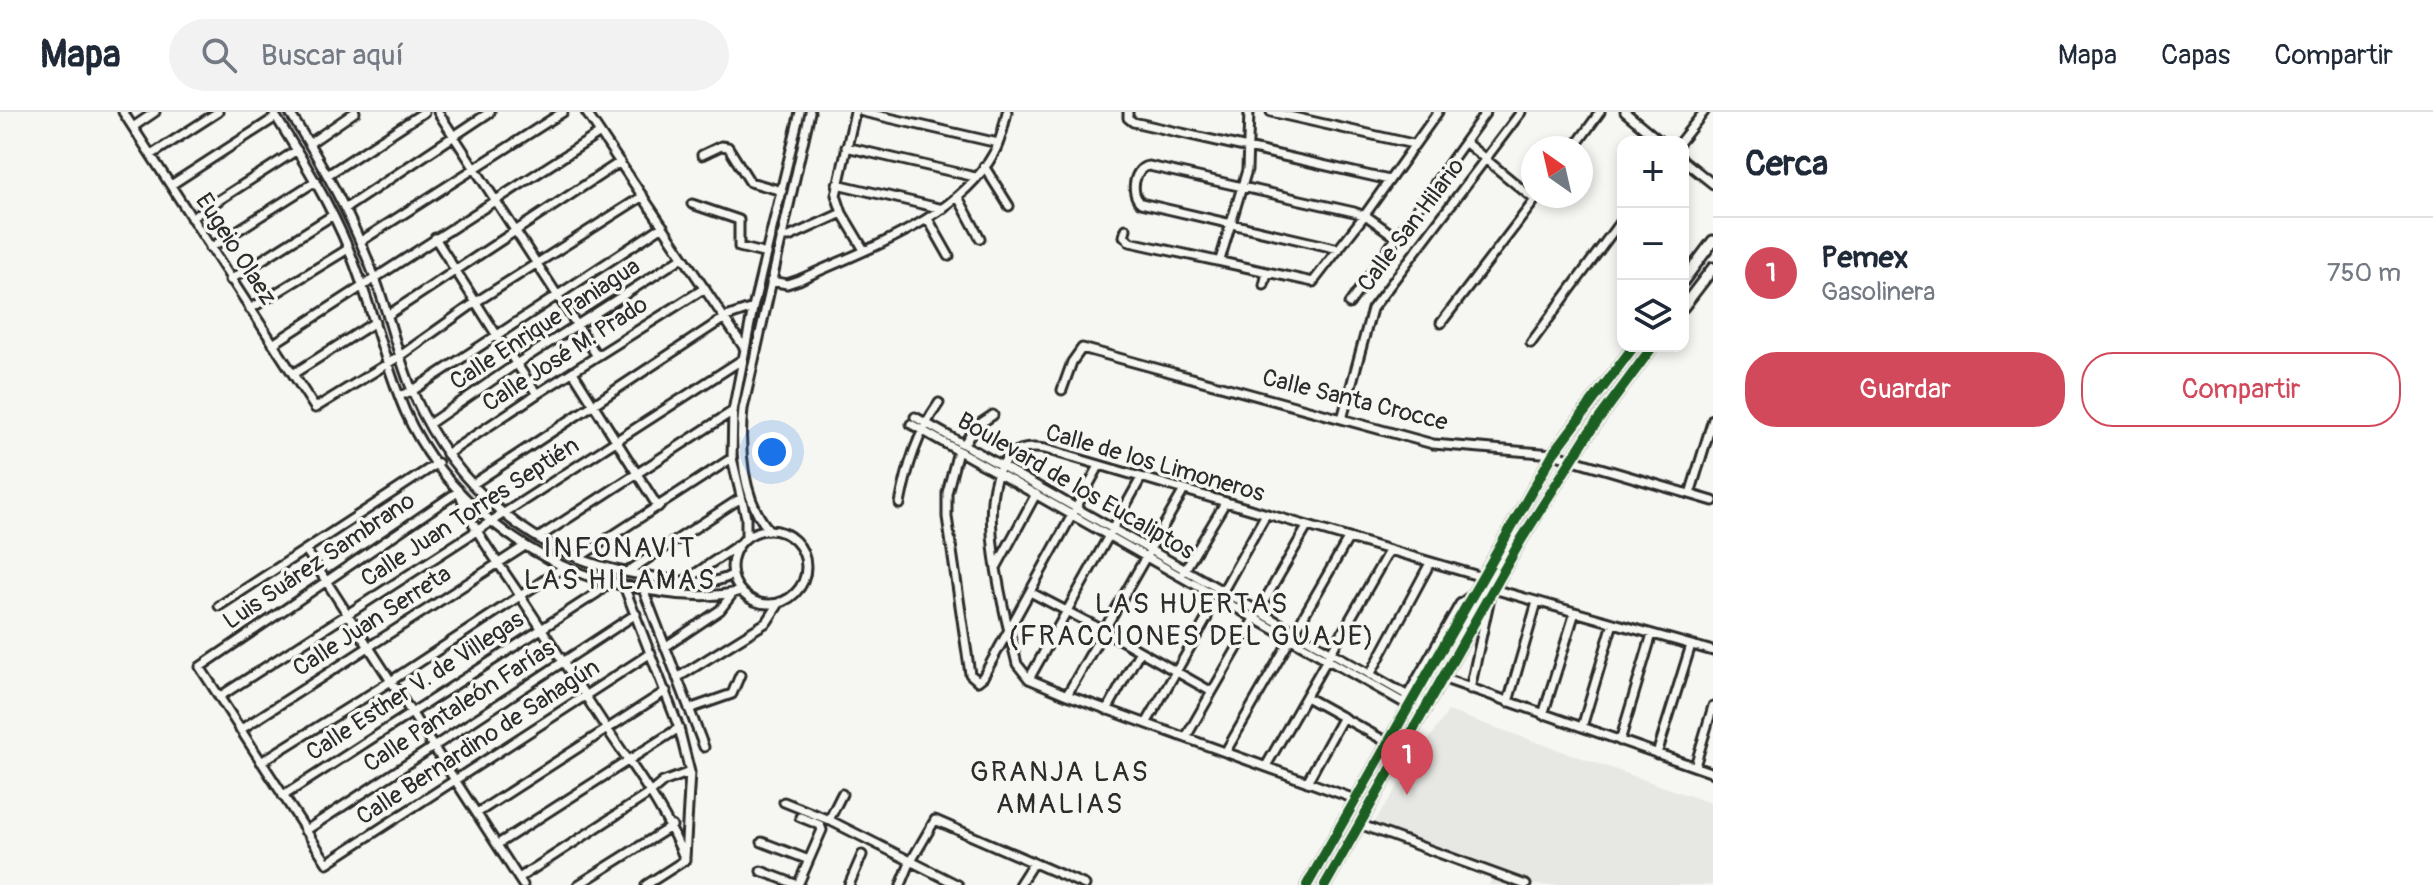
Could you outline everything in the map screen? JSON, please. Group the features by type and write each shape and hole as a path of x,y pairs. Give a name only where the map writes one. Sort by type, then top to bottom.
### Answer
{"main road":[{"path":"1684,280 1713,241"},
{"path":"1689,299 1713,268"},
{"path":"1307,885 1408,701 1553,454 1630,352"},
{"path":"1325,885 1492,590 1570,461 1649,352"}],"street":[{"name":"Eugeio Olaez","path":"123,112 315,408 387,364"},
{"path":"133,127 155,112"},
{"path":"151,155 218,112"},
{"path":"289,112 329,174 361,241 412,391 447,454 473,484 504,514 538,538 598,567 686,580 722,580 732,575"},
{"path":"310,143 355,112"},
{"path":"329,174 424,112"},
{"path":"438,112 597,356"},
{"path":"346,208 490,112"},
{"path":"361,241 563,112"},
{"path":"586,112 746,350"},
{"path":"737,592 732,575 734,554 748,525 732,458 733,411 753,308 800,112"},
{"path":"769,530 755,509 747,482 741,425 745,395 810,112"},
{"path":"855,112 836,195 842,213 864,250"},
{"path":"863,112 998,143"},
{"path":"771,281 793,283 943,209 958,197 984,166 998,143 1007,112"},
{"path":"1220,260 1243,187 1249,147 1249,112"},
{"path":"1271,112 1413,144"},
{"path":"1126,229 1124,236 1130,242 1313,282 1438,112"},
{"name":"Calle San Hilario","path":"1342,419 1369,314 1521,112"},
{"path":"1583,136 1600,112"},
{"path":"1625,112 1654,136"},
{"path":"1685,136 1704,112"},
{"path":"1127,113 1133,122 1389,180"},
{"path":"1349,304 1485,113"},
{"path":"171,185 274,114 316,181 333,215 362,285 407,415 459,491 492,522 525,546 564,567 609,583 712,595 737,592 759,603 780,602"},
{"path":"273,344 600,133"},
{"path":"794,137 804,139"},
{"path":"1466,143 1521,187"},
{"path":"702,155 721,146 728,147 750,182 782,191"},
{"path":"846,147 975,177"},
{"path":"191,218 297,150"},
{"path":"388,315 620,162"},
{"path":"1689,165 1713,184"},
{"path":"984,166 1009,206"},
{"path":"1339,249 1136,200 1133,193 1139,170 1144,166 1364,216 1397,238"},
{"path":"210,248 316,181"},
{"path":"837,184 943,209"},
{"path":"387,364 476,302 643,196"},
{"path":"958,197 980,238"},
{"path":"692,204 739,220 739,247 767,254"},
{"path":"1441,323 1528,208"},
{"path":"781,237 789,237 842,213"},
{"path":"230,280 333,215"},
{"path":"928,219 949,256"},
{"path":"399,396 412,391 663,226"},
{"path":"1531,343 1617,226"},
{"path":"435,238 537,394"},
{"path":"250,309 348,249"},
{"name":"Calle Enrique Paniagua","path":"429,424 683,257"},
{"path":"1264,285 1267,273"},
{"name":"Calle José M. Prado","path":"447,454 705,288"},
{"path":"473,484 726,317 753,308"},
{"path":"293,374 375,322"},
{"name":"Calle Santa Crocce","path":"1062,390 1072,362 1082,348 1433,444 1553,454 1713,501"},
{"name":"Calle Juan Torres Septién","path":"219,697 743,359"},
{"path":"573,372 658,507"},
{"path":"900,504 910,461 924,426 939,403"},
{"path":"538,538 733,411"},
{"path":"993,415 975,427 961,448 950,478 947,517 970,674 978,681 1009,631 1099,466"},
{"path":"1690,494 1713,419"},
{"name":"Boulevard de los Eucaliptos","path":"913,420 1424,710"},
{"name":"Calle de los Limoneros","path":"999,469 1022,450 1037,447 1482,577"},
{"path":"578,558 732,458"},
{"path":"219,606 438,463"},
{"path":"999,469 990,505 997,567 1017,664 1029,679 1355,799"},
{"name":"Boulevard de los Eucaliptos","path":"999,469 1036,494 1074,512"},
{"path":"1029,679 1141,478"},
{"path":"1067,695 1184,490"},
{"path":"459,491 478,531 672,826 685,860"},
{"name":"Luis Suárez Sambrano","path":"219,697 201,664 459,491"},
{"path":"997,567 1036,494"},
{"path":"627,572 741,498"},
{"path":"1183,574 1225,503"},
{"path":"1220,595 1266,514"},
{"path":"1186,737 1307,527"},
{"path":"677,678 767,622 780,602 797,591 803,582 805,561 802,551 789,536 769,530 743,540 686,580"},
{"path":"1226,751 1348,539"},
{"name":"Calle Juan Serreta","path":"240,730 525,546"},
{"path":"306,550 521,882 663,782 690,772"},
{"path":"1266,766 1389,551"},
{"path":"1370,675 1430,563"},
{"path":"261,762 564,567"},
{"name":"Calle Esther V. de Villegas","path":"283,796 609,583"},
{"path":"624,586 666,691 690,772 685,860"},
{"path":"643,589 704,747"},
{"path":"1470,689 1492,590 1713,651"},
{"path":"665,647 720,610 737,592"},
{"path":"1030,592 1212,692"},
{"path":"1508,702 1537,602"},
{"path":"1543,715 1575,612"},
{"name":"Calle Pantaleón Farías","path":"305,831 636,614"},
{"path":"1147,722 1207,618"},
{"path":"1582,727 1613,623"},
{"path":"1620,741 1652,634"},
{"path":"1657,754 1691,645"},
{"path":"1107,710 1140,651"},
{"name":"Calle Bernardino de Sahagún","path":"305,831 325,862 329,863 651,653"},
{"name":"Boulevard de los Eucaliptos","path":"1329,656 1370,675 1408,701"},
{"path":"689,709 732,694 740,675"},
{"path":"1442,678 1713,773"},
{"path":"477,813 666,691"},
{"path":"219,697 305,831"},
{"path":"1306,697 1387,742"},
{"path":"1695,766 1713,706"},
{"path":"1307,782 1343,717"},
{"path":"498,844 679,728"},
{"path":"829,820 842,794"},
{"path":"784,802 829,820 958,885"},
{"path":"761,871 798,885 822,827 800,817"},
{"path":"901,885 935,820 1085,885"},
{"path":"1359,824 1526,885"},
{"path":"578,885 672,826"},
{"path":"762,842 809,860"},
{"path":"849,885 862,855"},
{"path":"646,885 685,860"},
{"path":"1019,885 1033,863"}],"shaded area":[{"path":"1448,711 1713,804 1713,885 1489,885 1492,878 1367,833"}],"cycle path":[{"path":"1307,885 1553,454 1630,352"},
{"path":"1325,885 1521,540 1588,434 1649,352"}],"place":[{"name":"Pemex","path":"1407,795"}],"district":[{"name":"INFONAVIT LAS HILAMAS","path":"620,564"},
{"name":"LAS HUERTAS (FRACCIONES DEL GUAJE)","path":"1192,620"},
{"name":"GRANJA LAS AMALIAS","path":"1060,788"}]}
